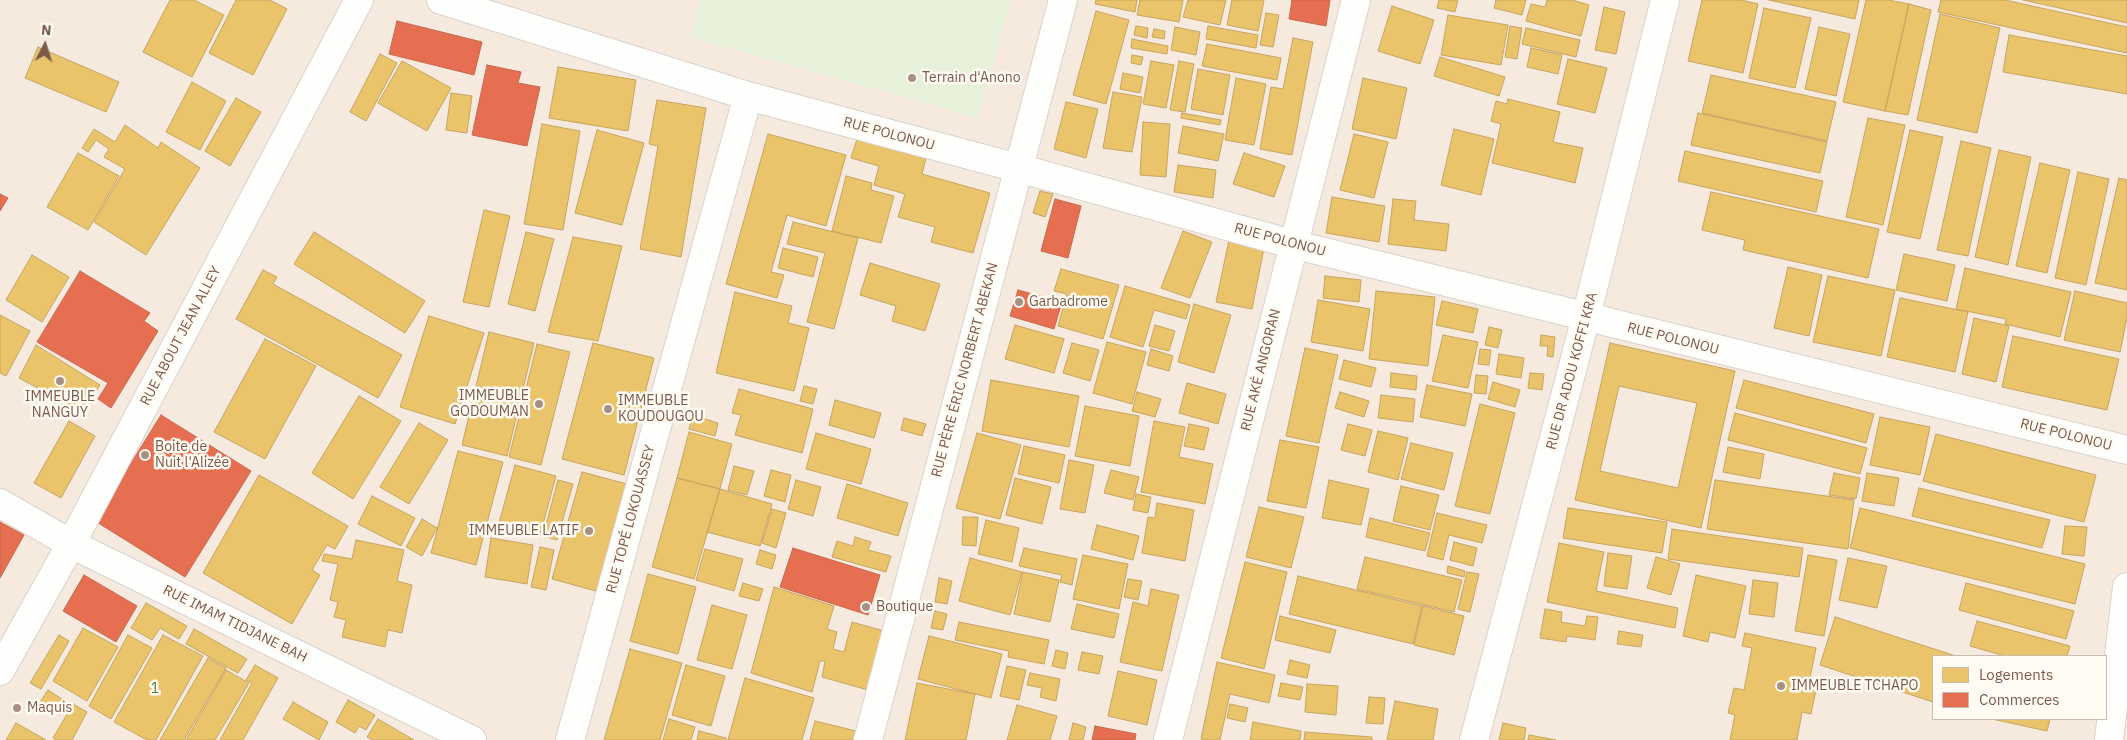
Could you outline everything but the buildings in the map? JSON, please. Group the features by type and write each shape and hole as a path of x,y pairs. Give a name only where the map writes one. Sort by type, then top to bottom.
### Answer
{"street":[{"name":"RUE ABOUT JEAN ALLEY","path":"0,671 71,544 359,0"},
{"name":"RUE POLONOU","path":"441,0 511,10 748,96 1292,244 2127,450"},
{"name":"RUE PÈRE ÉRIC NORBERT ABEKAN","path":"868,740 1063,0"},
{"name":"RUE AKÉ ANGORAN","path":"1168,740 1292,244 1356,0"},
{"name":"RUE DR ADOU KOFFI KRA","path":"1474,740 1586,318 1665,0"},
{"name":"RUE TOPÉ LOKOUASSEY","path":"570,740 748,96"},
{"name":"RUE IMAM TIDJANE BAH","path":"0,503 71,544 472,740"},
{"path":"2109,740 2127,588"}],"shaded area":[{"path":"0,0 2127,0 2127,740 0,740"}],"green space":[{"name":"Terrain d'Anono","path":"700,0 1011,0 978,118 690,37"}],"place":[{"name":"Terrain d'Anono","path":"912,78"},
{"name":"Garbadrome","path":"1019,302"},
{"name":"IMMEUBLE NANGUY","path":"60,381"},
{"name":"IMMEUBLE GODOUMAN","path":"539,404"},
{"name":"IMMEUBLE KOUDOUGOU","path":"608,409"},
{"name":"Boite de Nuit l'Alizée","path":"145,455"},
{"name":"IMMEUBLE LATIF","path":"589,531"},
{"name":"Boutique","path":"866,607"},
{"name":"IMMEUBLE TCHAPO","path":"1781,686"},
{"name":"Maquis","path":"17,708"}],"park label":[{"name":"1","path":"155,689"}]}
